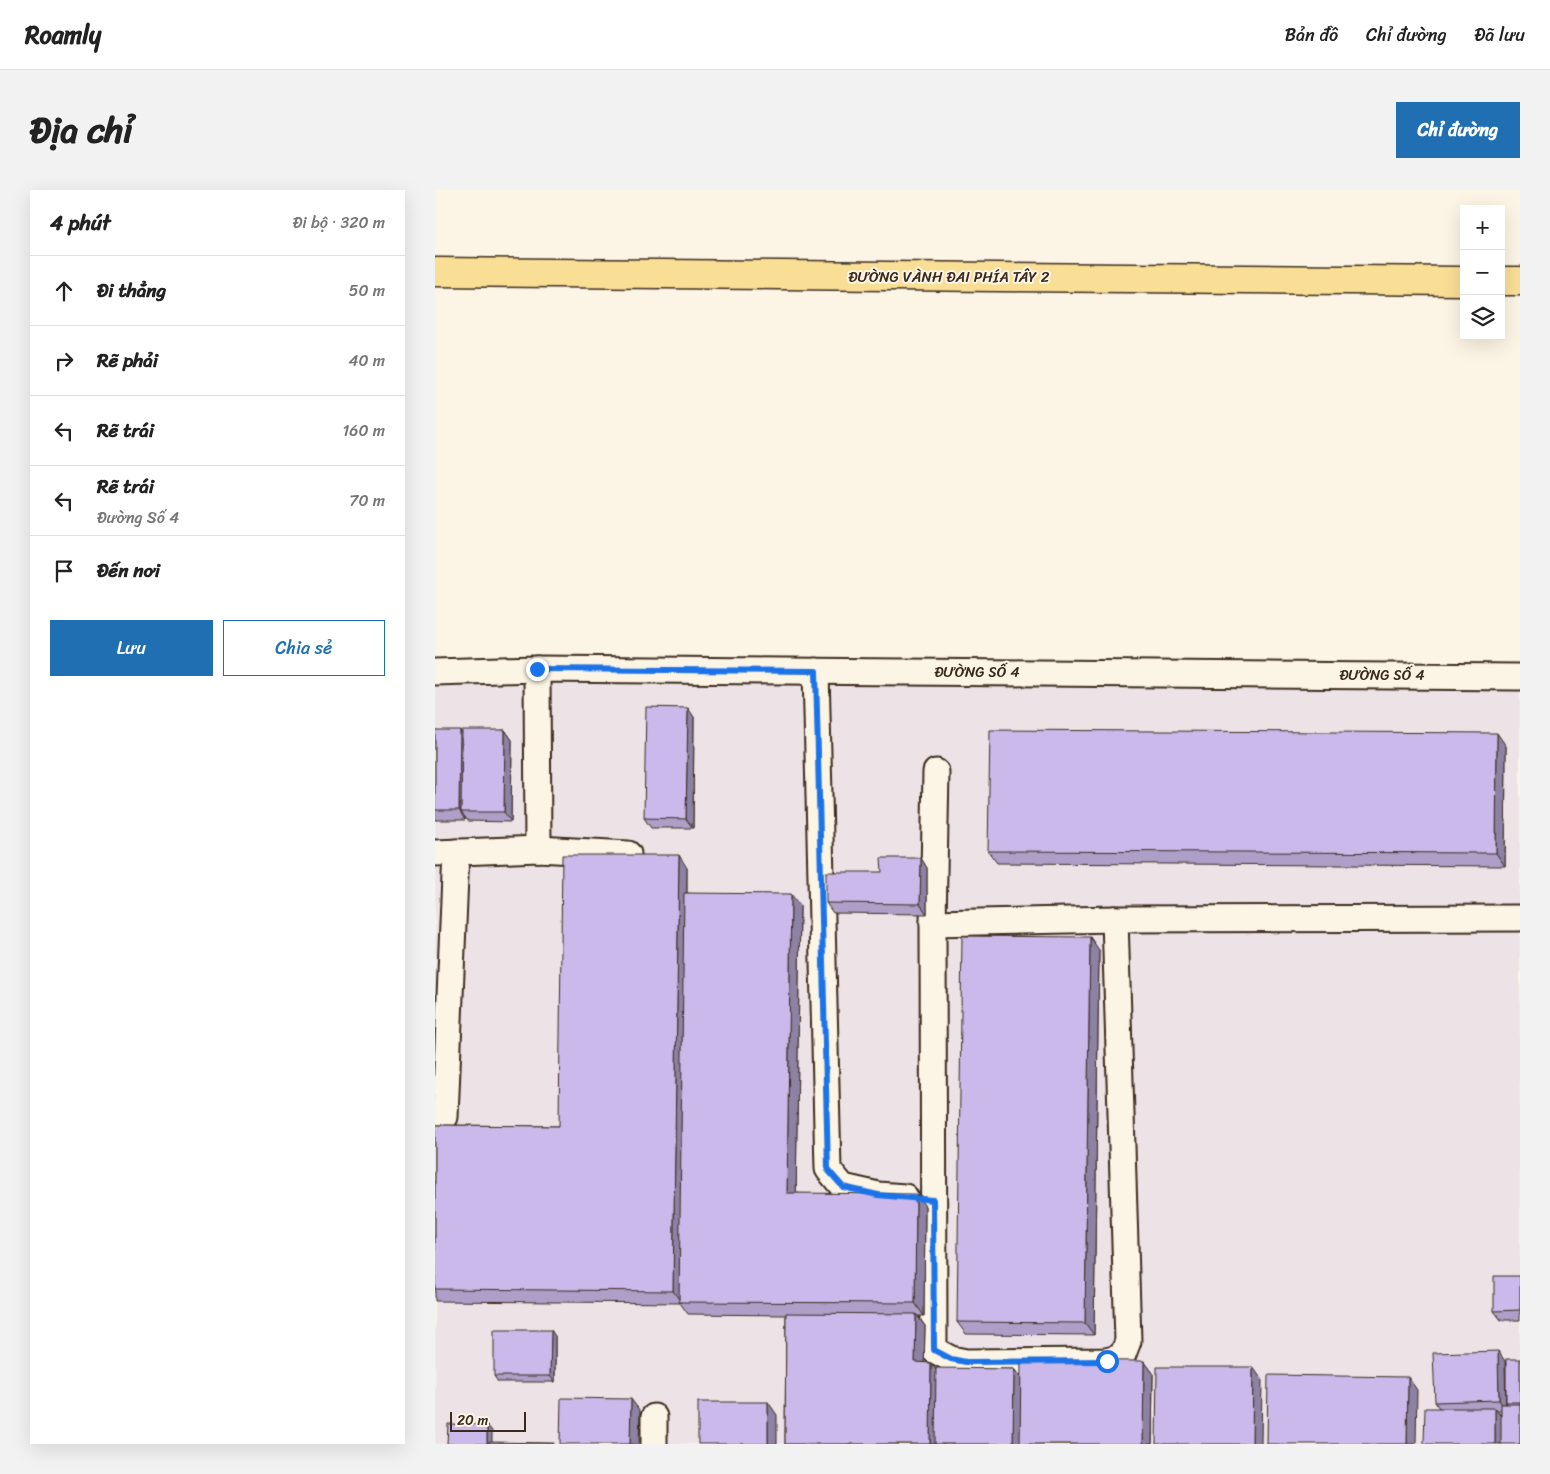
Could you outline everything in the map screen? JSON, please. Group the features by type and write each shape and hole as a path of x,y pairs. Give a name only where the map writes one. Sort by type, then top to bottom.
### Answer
{"main road":[{"name":"ĐƯỜNG VÀNH ĐAI PHÍA TÂY 2","path":"435,272 1460,281"},
{"path":"1505,281 1520,282"}],"street":[{"name":"ĐƯỜNG SỐ 4","path":"435,672 537,669 1520,677"},
{"path":"537,669 539,849"},
{"path":"816,671 828,1170 843,1187 878,1195 933,1200"},
{"path":"936,772 933,923 934,1350 951,1359 966,1362 1107,1361 1121,1357 1128,1341 1115,919"},
{"path":"445,1117 445,852 539,849 628,854"},
{"path":"933,923 1115,919 1520,918"},
{"path":"653,1444 654,1417"}],"shaded area":[{"path":"435,674 1520,682 1520,1444 435,1444"}],"building":[{"path":"646,707 688,708 686,819 644,818"},
{"path":"435,730 460,730 459,810 435,810"},
{"path":"462,730 505,730 504,812 461,812"},
{"path":"990,730 1497,733 1496,853 988,851"},
{"path":"562,855 679,855 673,1291 435,1289 435,1125 559,1126"},
{"path":"881,858 921,858 920,904 826,903 826,872 882,872"},
{"path":"684,893 791,894 787,1193 916,1194 915,1303 679,1302"},
{"path":"962,936 1090,937 1085,1323 957,1322"},
{"path":"1494,1276 1520,1276 1520,1310 1494,1311"},
{"path":"786,1313 916,1314 915,1362 931,1363 930,1444 785,1444"},
{"path":"494,1330 551,1330 550,1376 494,1376"},
{"path":"1498,1351 1499,1400 1435,1402 1433,1353"},
{"path":"1506,1359 1520,1359 1520,1402 1506,1402"},
{"path":"1021,1360 1144,1361 1143,1444 1020,1444"},
{"path":"1157,1367 1253,1367 1252,1444 1156,1444"},
{"path":"936,1368 1014,1369 1013,1444 935,1444"},
{"path":"1268,1375 1408,1377 1407,1444 1267,1444"},
{"path":"561,1398 631,1399 630,1444 560,1444"},
{"path":"698,1402 768,1402 768,1444 698,1444"},
{"path":"1501,1404 1520,1404 1520,1444 1501,1444"},
{"path":"1425,1408 1495,1408 1495,1444 1424,1444"},
{"path":"448,1424 487,1425 487,1444 447,1444"},
{"path":"489,1442 554,1443 554,1444 489,1444"}],"route":[{"path":"537,669 816,671 828,1170 843,1187 878,1195 933,1200 934,1350 951,1359 966,1362 1107,1361"}]}
